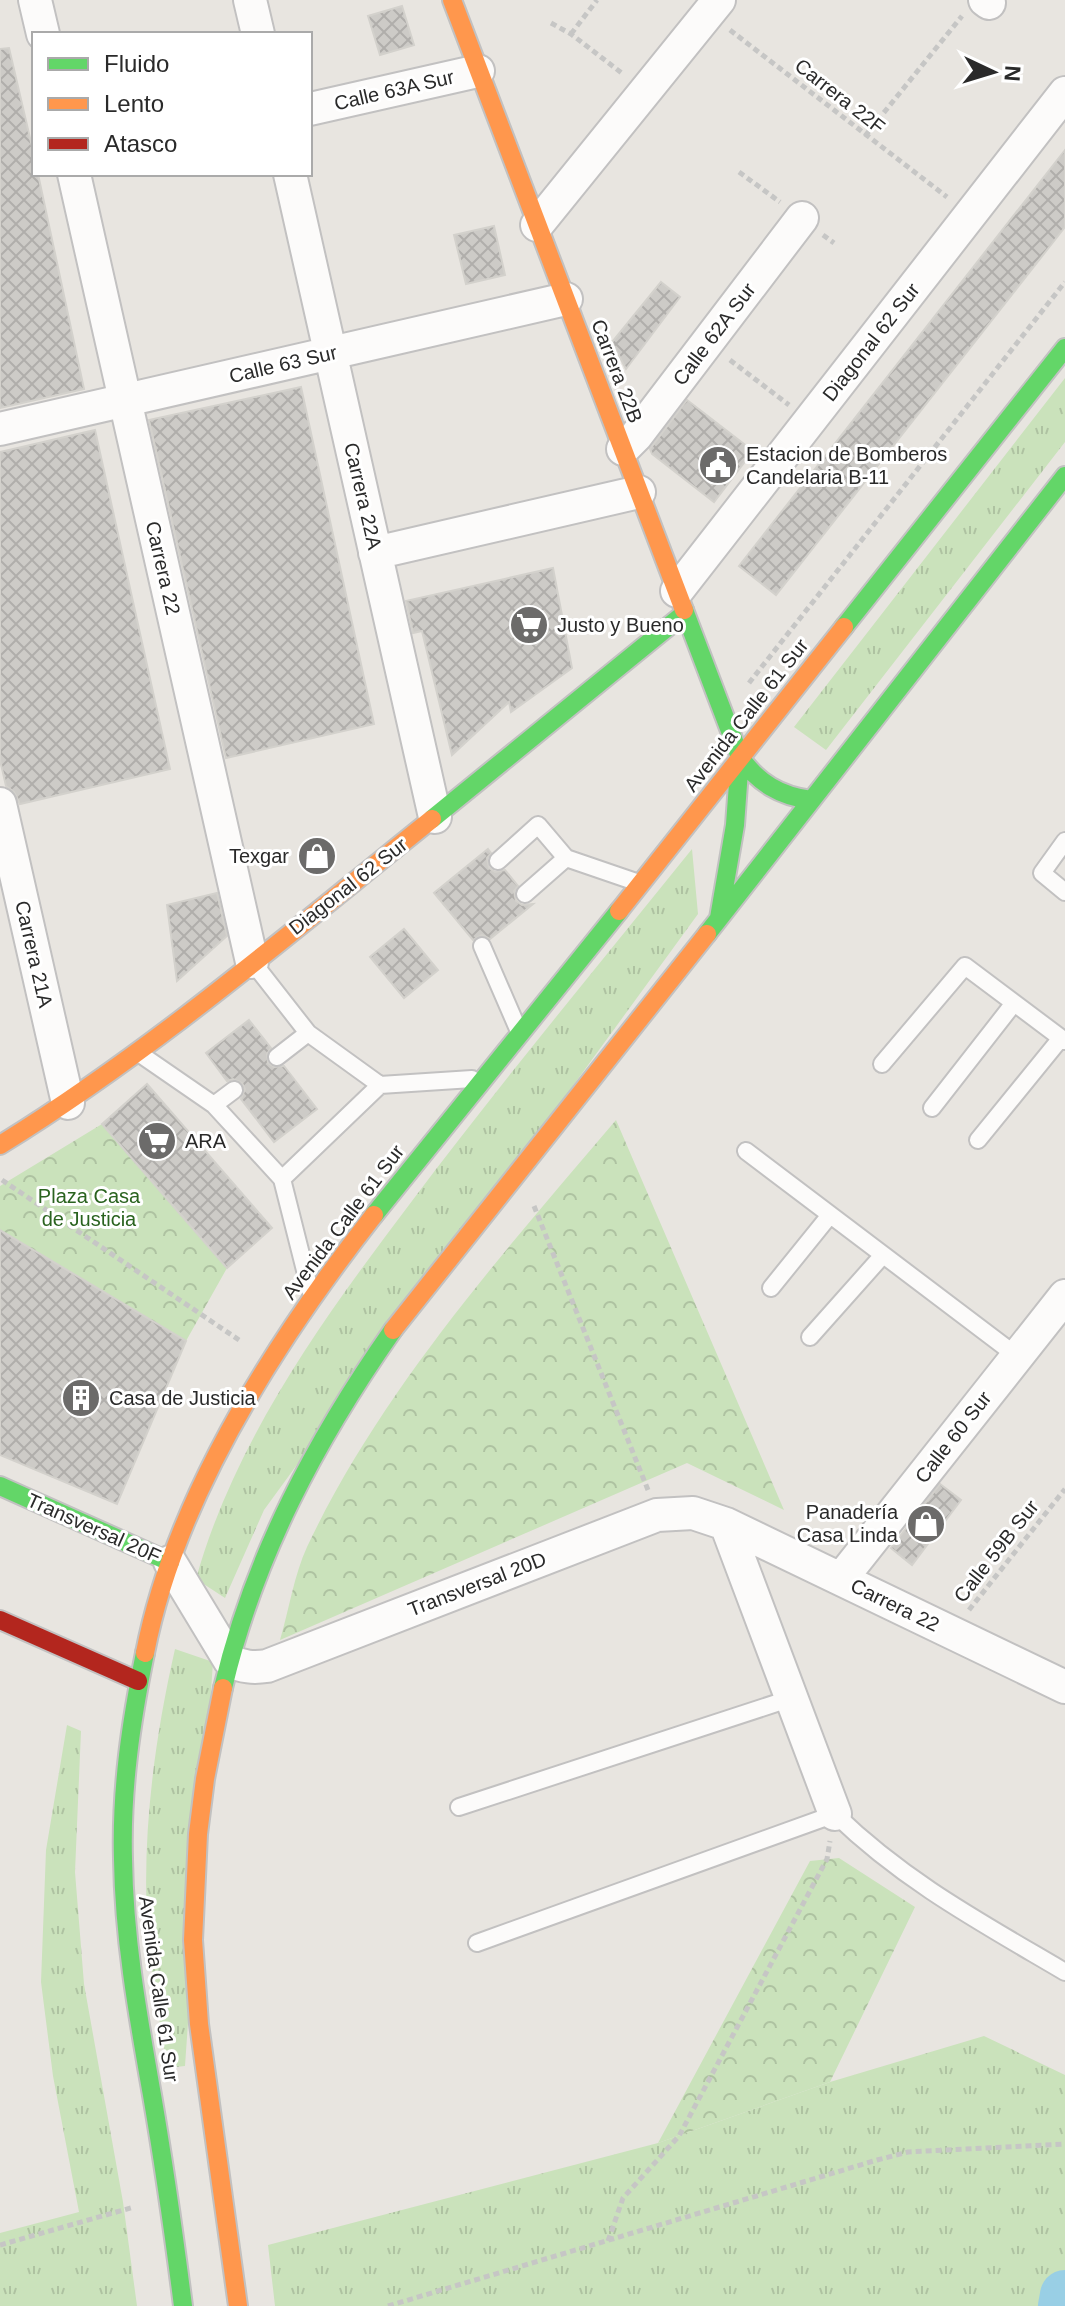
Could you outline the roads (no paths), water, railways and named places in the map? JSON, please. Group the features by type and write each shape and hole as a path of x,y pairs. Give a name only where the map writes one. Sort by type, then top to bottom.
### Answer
{"main road":[{"name":"Carrera 22B","path":"452,0 740,757 749,771 779,794 811,800"},
{"name":"Avenida Calle 61 Sur","path":"183,2306 169,2197 130,1963 123,1880 124,1781 138,1681 152,1620 170,1562 209,1470 270,1361 312,1297 482,1078 1065,348"},
{"name":"Avenida Calle 61 Sur","path":"238,2306 201,2040 193,1941 194,1895 204,1791 230,1661 260,1568 281,1517 335,1419 410,1306 1065,476"},
{"name":"Diagonal 62 Sur","path":"0,1145 68,1103 139,1053 435,817 681,602"},
{"name":"Carrera 22B","path":"719,918 735,825 740,757"},
{"name":"Transversal 20F","path":"0,1486 170,1562"},
{"path":"0,1620 138,1681"}],"street":[{"path":"35,0 43,32"},
{"path":"250,0 258,32"},
{"path":"537,225 714,7"},
{"name":"Calle 63A Sur","path":"312,109 478,71"},
{"name":"Diagonal 62 Sur","path":"681,602 809,421 1065,93"},
{"name":"Carrera 22","path":"74,176 252,962"},
{"name":"Carrera 22A","path":"290,176 435,817"},
{"name":"Calle 62A Sur","path":"623,449 802,218"},
{"name":"Calle 63 Sur","path":"0,429 566,299"},
{"path":"375,553 639,492"},
{"name":"Carrera 21A","path":"0,804 13,921 68,1103"},
{"name":"Calle 60 Sur","path":"841,1579 1065,1296"},
{"name":"Transversal 20D","path":"230,1661 242,1667 267,1666 657,1515 693,1513 726,1524"},
{"path":"726,1524 835,1814"},
{"name":"Carrera 22","path":"726,1524 1065,1687"},
{"name":"Transversal 20F","path":"170,1562 230,1661"}],"lane":[{"path":"498,861 538,825 566,858 640,884"},
{"path":"1065,841 1042,873 1065,892"},
{"path":"525,894 566,858"},
{"path":"482,946 519,1033"},
{"path":"252,962 308,1033 380,1085 482,1078"},
{"path":"882,1064 965,966 1063,1039 978,1140"},
{"path":"932,1108 1014,1003"},
{"path":"277,1057 308,1033"},
{"path":"139,1053 214,1105 282,1179 312,1297"},
{"path":"282,1179 380,1085"},
{"path":"214,1105 234,1090"},
{"path":"746,1151 1017,1356"},
{"path":"771,1288 830,1215"},
{"path":"810,1337 883,1255"},
{"path":"459,1807 792,1698"},
{"path":"477,1943 835,1814 878,1854 924,1888 1065,1972"}],"waterway":[{"path":"1063,2306 1065,2295"}],"place":[{"name":"Estacion de Bomberos Candelaria B-11","path":"718,465"},
{"name":"Justo y Bueno","path":"529,625"},
{"name":"Texgar","path":"317,856"},
{"name":"ARA","path":"157,1141"},
{"name":"Casa de Justicia","path":"81,1398"},
{"name":"Panadería Casa Linda","path":"926,1524"}],"park label":[{"name":"Plaza Casa de Justicia","path":"89,1208"}]}
